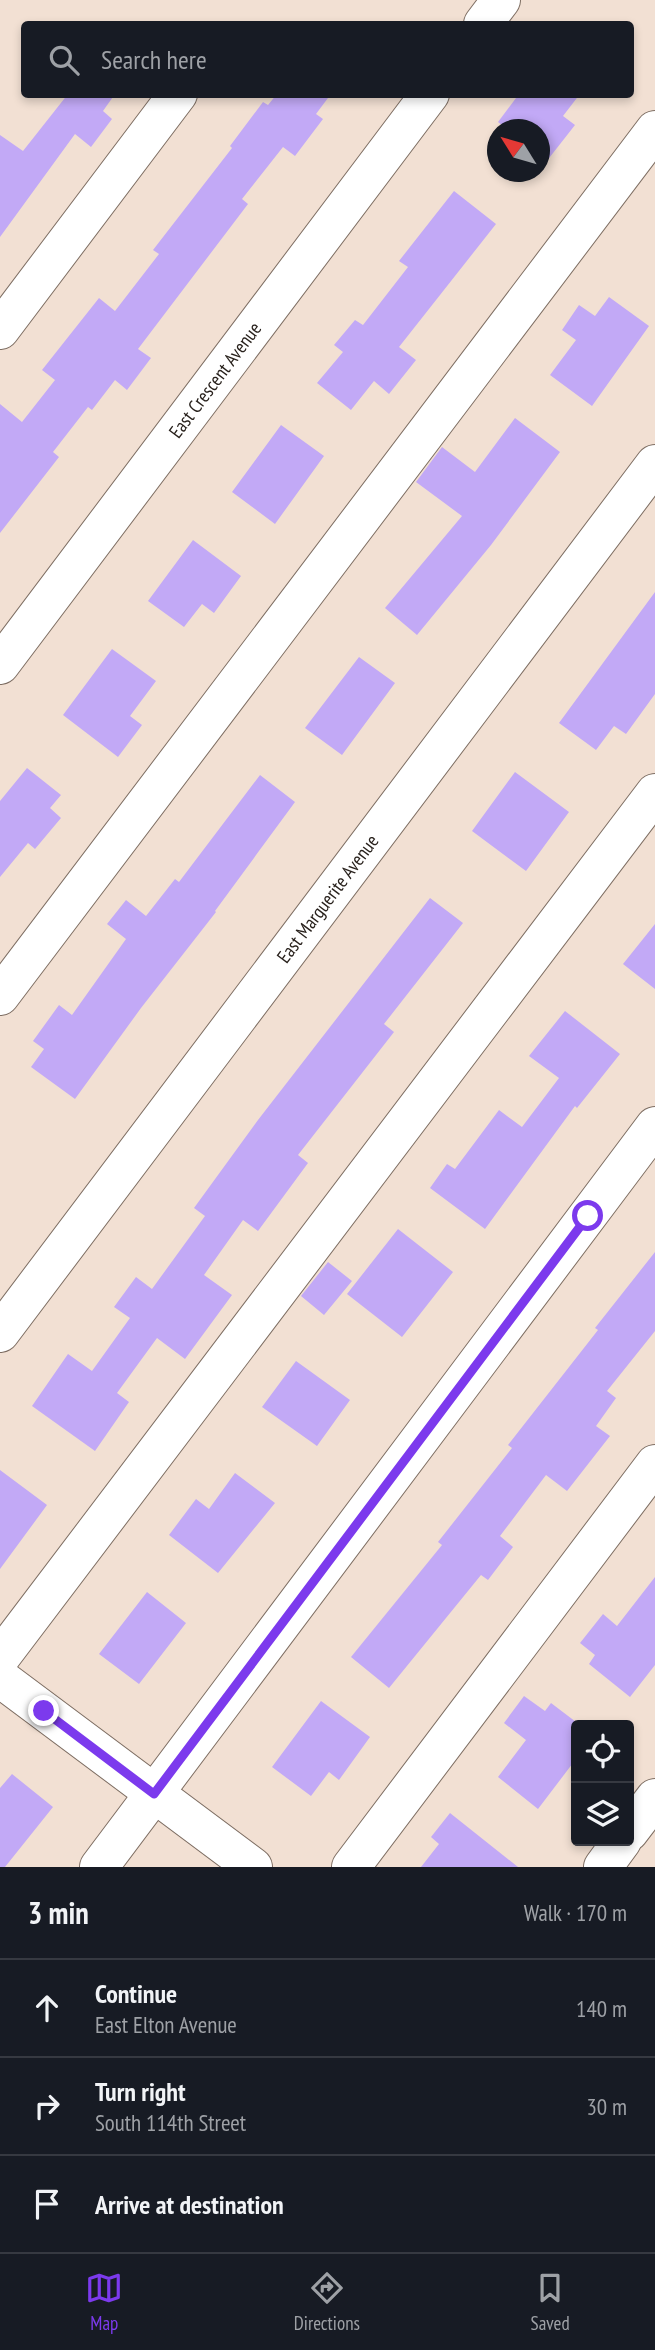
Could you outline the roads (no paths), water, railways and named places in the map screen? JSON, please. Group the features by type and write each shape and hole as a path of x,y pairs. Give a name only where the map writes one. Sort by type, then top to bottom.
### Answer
{"street":[{"path":"485,21 501,0"},
{"path":"0,330 175,98"},
{"name":"East Crescent Avenue","path":"0,665 427,98"},
{"path":"0,996 655,130"},
{"name":"East Marguerite Avenue","path":"0,1332 655,464"},
{"path":"0,1658 655,793"},
{"path":"99,1867 655,1126"},
{"path":"351,1867 655,1464"},
{"path":"0,1678 253,1867"},
{"path":"634,1825 655,1798"},
{"path":"603,1867 618,1846"}]}
